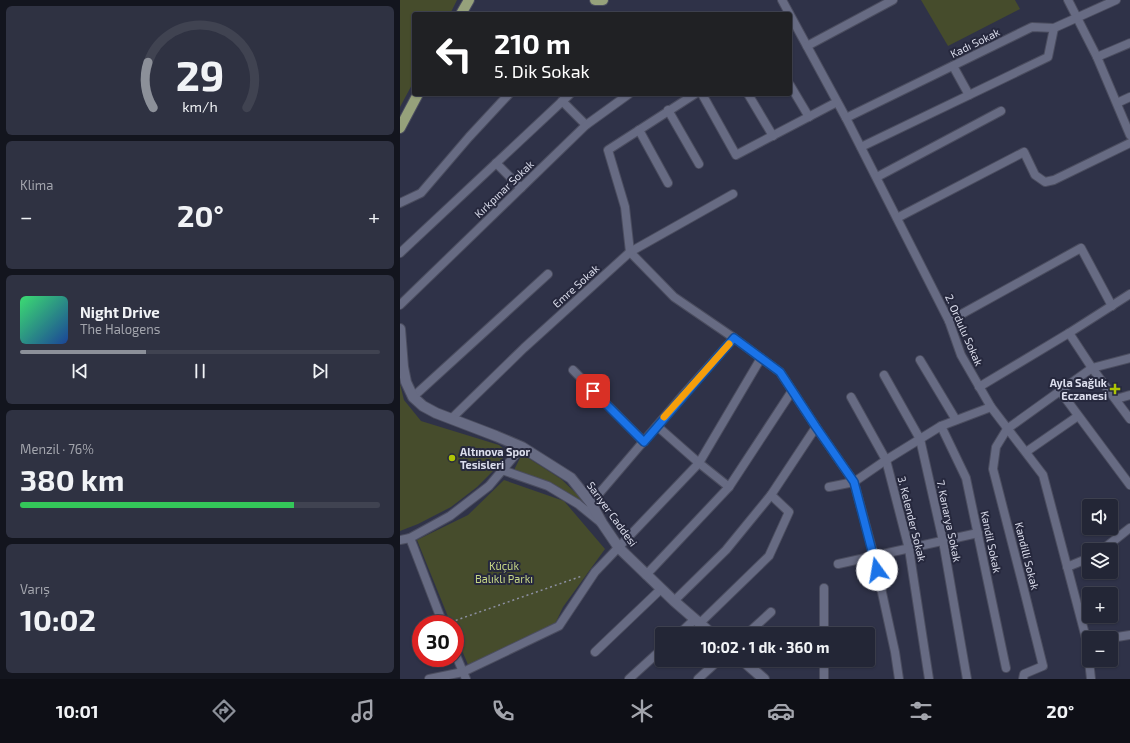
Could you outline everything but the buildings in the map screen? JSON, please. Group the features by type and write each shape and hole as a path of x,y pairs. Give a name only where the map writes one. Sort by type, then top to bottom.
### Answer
{"main road":[{"path":"462,12 469,0"},
{"path":"595,0 603,0"},
{"path":"400,128 417,96"}],"street":[{"name":"2. Ordulu Sokak","path":"782,0 786,12"},
{"path":"807,46 893,0"},
{"path":"1068,0 1097,58 1130,135"},
{"name":"Kadı Sokak","path":"846,118 1032,27 1054,28 1116,0"},
{"name":"2. Ordulu Sokak","path":"792,22 807,46 861,147 949,321 961,355 991,407 1043,475 1085,631"},
{"path":"861,147 1048,57 1054,28"},
{"path":"1097,58 1130,43"},
{"path":"953,66 969,95"},
{"path":"792,88 809,117"},
{"path":"400,202 421,193 469,137 507,96"},
{"path":"400,253 568,96"},
{"name":"Kırkpınar Sokak","path":"400,305 586,125 626,96"},
{"path":"692,96 608,150 625,207 630,252 674,297 780,372 854,482 874,556 896,652 899,679"},
{"path":"703,96 736,155 837,102"},
{"path":"749,96 773,136"},
{"path":"1117,102 1130,97"},
{"path":"562,101 586,125"},
{"path":"668,110 699,164"},
{"path":"876,177 1001,111"},
{"path":"638,130 668,183"},
{"path":"897,218 1024,152 1034,174 1045,182 1054,180 1130,143"},
{"path":"496,163 521,188"},
{"name":"Emre Sokak","path":"451,419 524,348 630,252 733,194"},
{"path":"949,321 1081,248 1112,306"},
{"path":"413,397 548,274"},
{"path":"979,387 1069,333 1130,294"},
{"name":"Sarıyer Caddesi","path":"400,329 403,367 406,382 413,397 423,406 436,413 522,447 571,478 592,503 602,523 619,548 674,601 704,627"},
{"path":"1069,333 1092,368 1130,419"},
{"path":"592,503 734,338"},
{"path":"429,679 465,675 559,626 596,572 699,463 761,358"},
{"path":"1007,429 1092,368 1130,358"},
{"path":"920,360 956,420"},
{"path":"573,370 644,442"},
{"name":"7. Kanarya Sokak","path":"884,375 920,439 943,541 967,679"},
{"path":"646,574 729,487 792,391"},
{"path":"1060,391 1130,485"},
{"path":"1116,399 1130,395"},
{"name":"3. Kelender Sokak","path":"851,397 886,460 909,549 928,679"},
{"path":"830,487 854,482 941,426 991,407"},
{"path":"1026,452 1078,416"},
{"path":"658,426 699,463 729,487"},
{"name":"Kandil Sokak","path":"941,426 966,478 1006,668"},
{"path":"674,601 726,550 771,495 816,427"},
{"name":"Kandilli Sokak","path":"1007,429 996,447 993,469 1043,666 1024,674 1023,679"},
{"path":"400,540 410,538 450,516 490,486 522,447"},
{"path":"502,470 548,486 578,504 602,523"},
{"path":"688,627 697,621 769,556 789,512 771,495"},
{"path":"1111,543 1130,528"},
{"path":"838,564 978,534"},
{"path":"410,538 440,615"},
{"path":"1067,567 1082,561"},
{"path":"824,588 824,627"},
{"path":"595,652 662,589"},
{"path":"755,627 771,612"},
{"path":"1118,637 1130,635"},
{"path":"629,679 655,655"},
{"path":"698,679 711,667"},
{"path":"749,667 762,679"},
{"path":"824,667 824,679"},
{"name":"2. Ordulu Sokak","path":"1090,667 1091,679"}],"path":[{"path":"464,617 596,572"}],"green space":[{"path":"400,0 457,0 451,12 412,12 412,85 400,107"},
{"path":"921,0 1015,0 1020,9 948,46"},
{"name":"Altınova Spor Tesisleri","path":"400,384 404,400 421,421 499,445 506,451 500,464 477,487 451,507 418,524 400,531"},
{"path":"522,454 561,479 584,501 583,504 551,484 514,470"},
{"name":"Küçük Balıklı Parkı","path":"504,480 564,501 605,549 563,607 555,624 469,667 464,655 464,615 447,615 417,540 468,515"}],"slow traffic":[{"path":"664,417 729,344"}],"place":[{"name":"Ayla Sağlık Eczanesi","path":"1115,389"},
{"name":"Altınova Spor Tesisleri","path":"452,458"}],"route":[{"path":"593,391 644,442 734,338 780,372 854,482 877,570"}]}
